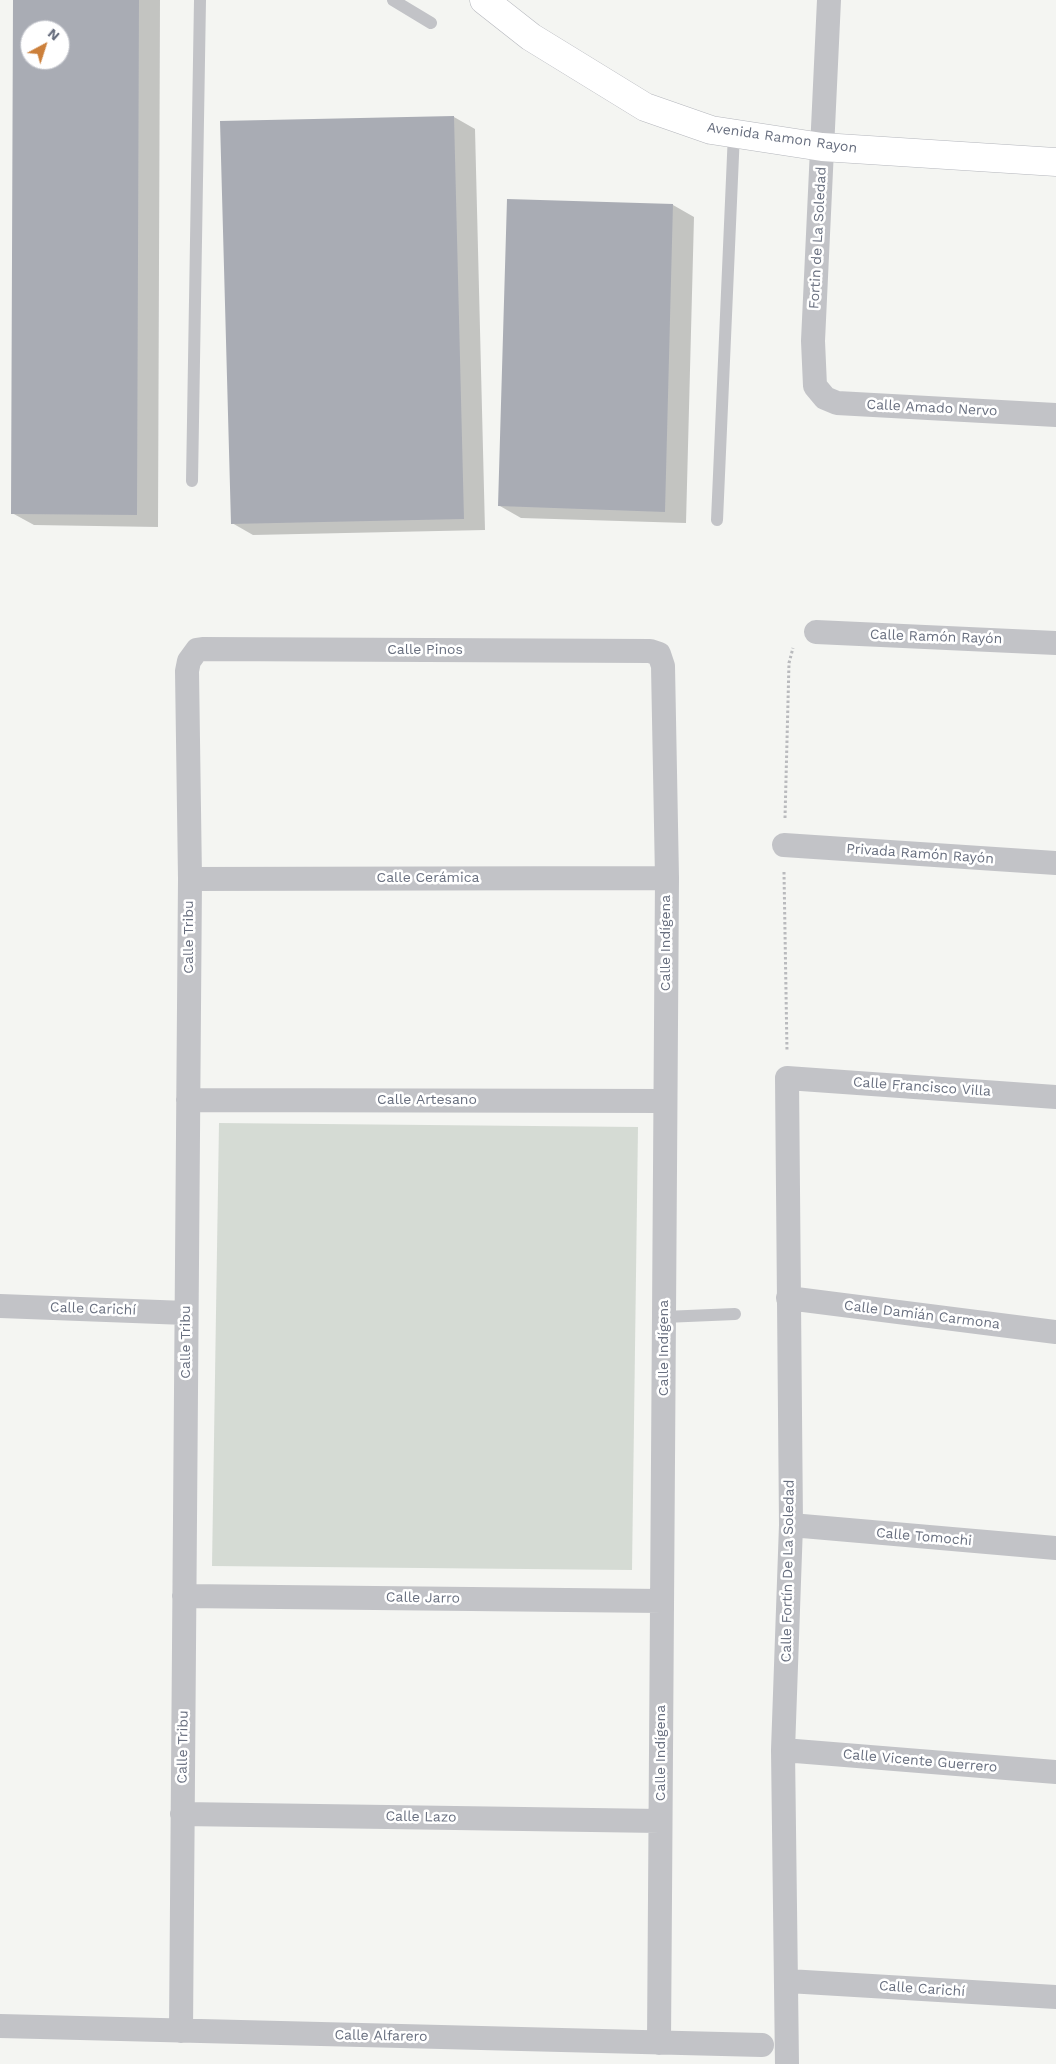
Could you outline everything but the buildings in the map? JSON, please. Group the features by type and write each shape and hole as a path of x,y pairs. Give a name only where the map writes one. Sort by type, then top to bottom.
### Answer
{"main road":[{"name":"Avenida Ramon Rayon","path":"484,0 531,37 645,108 711,130 822,147 1056,162"}],"street":[{"name":"Fortin de La Soledad","path":"815,386 813,341 829,0"},
{"name":"Calle Amado Nervo","path":"815,386 825,398 837,403 1056,415"},
{"name":"Calle Ramón Rayón","path":"816,632 1056,643"},
{"name":"Calle Pinos","path":"193,654 201,649 650,650 659,654"},
{"name":"Calle Tribu","path":"181,2032 190,879 187,671 193,654"},
{"name":"Calle Indígena","path":"658,2043 667,878 664,673 659,654"},
{"name":"Privada Ramón Rayón","path":"784,845 1056,863"},
{"name":"Calle Cerámica","path":"190,879 667,878"},
{"name":"Calle Francisco Villa","path":"787,1078 1056,1097"},
{"name":"Calle Fortín De La Soledad","path":"787,1078 791,1525 783,1750 788,1981 787,2064"},
{"name":"Calle Artesano","path":"188,1100 666,1101"},
{"name":"Calle Damián Carmona","path":"788,1298 1056,1332"},
{"name":"Calle Carichí","path":"0,1306 186,1313"},
{"name":"Calle Tomochi","path":"791,1525 1056,1548"},
{"name":"Calle Jarro","path":"184,1596 662,1601"},
{"name":"Calle Vicente Guerrero","path":"783,1750 1056,1772"},
{"name":"Calle Lazo","path":"182,1814 660,1821"},
{"name":"Calle Carichí","path":"788,1981 1056,1997"},
{"name":"Calle Alfarero","path":"0,2026 762,2045"}],"lane":[{"path":"192,481 200,0"},
{"path":"393,0 431,23"},
{"path":"717,520 734,134"},
{"path":"664,1317 735,1314"}],"shaded area":[{"path":"219,1123 638,1127 632,1570 212,1566"}]}
